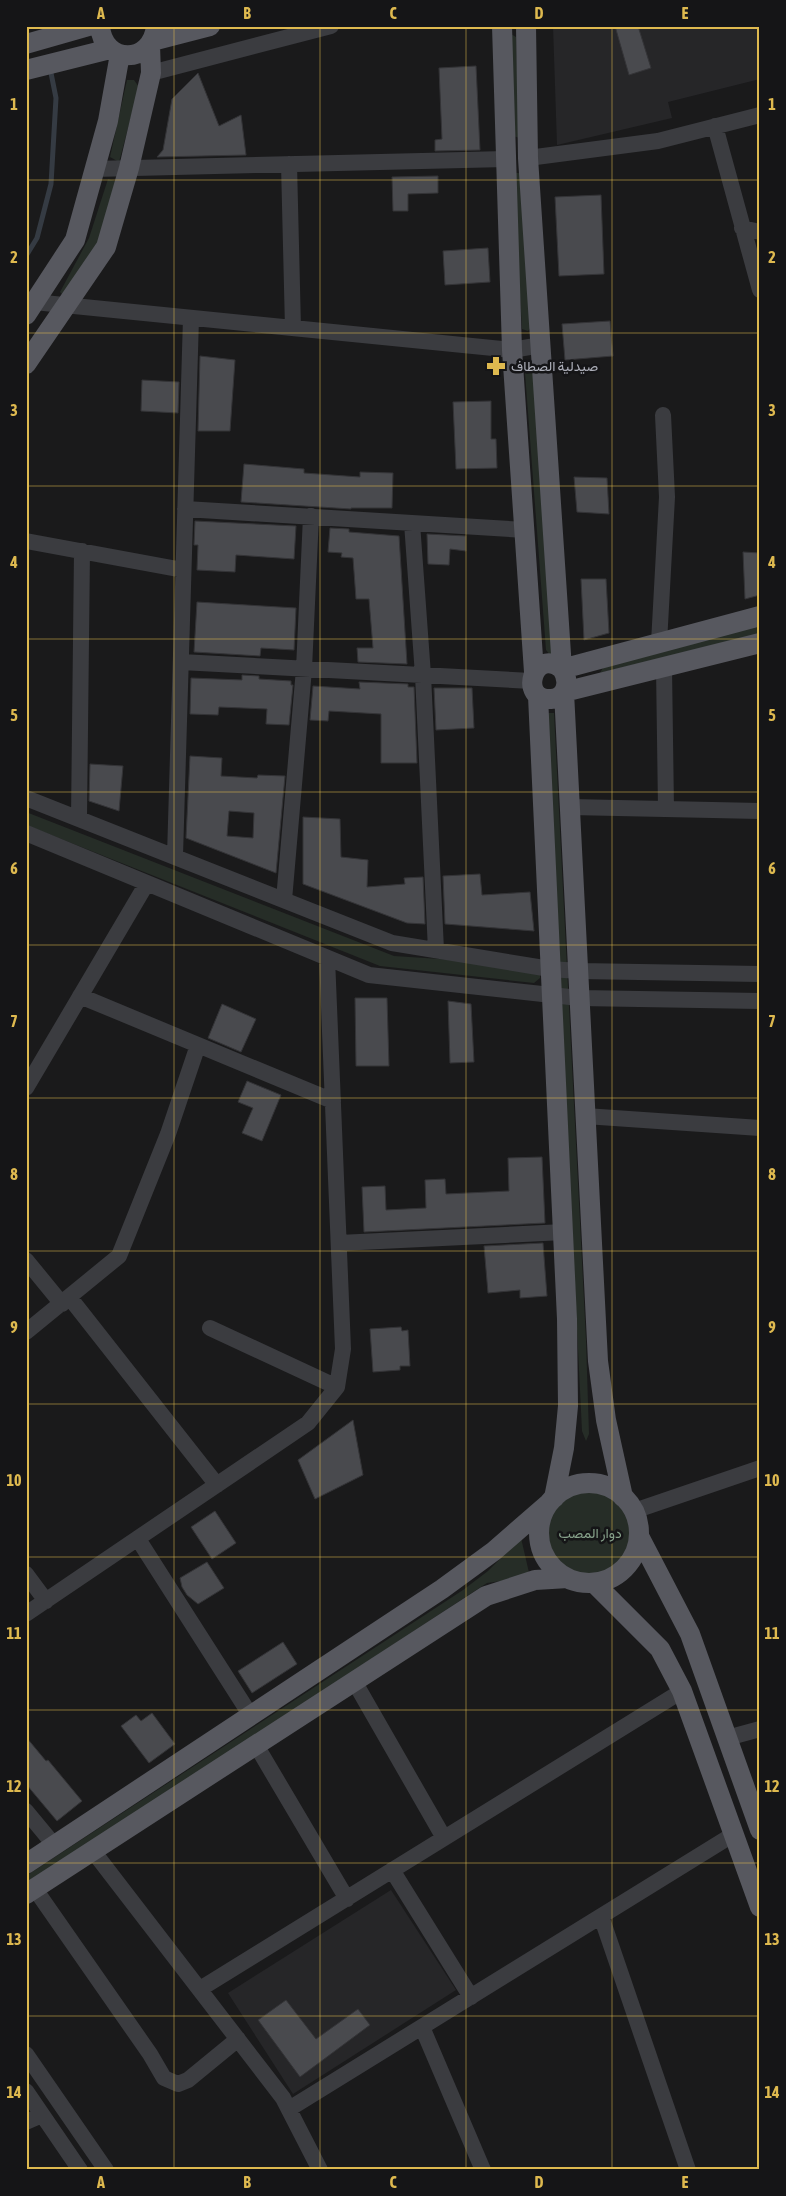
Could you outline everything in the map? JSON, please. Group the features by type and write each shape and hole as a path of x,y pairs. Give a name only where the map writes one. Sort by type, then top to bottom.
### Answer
{"main road":[{"path":"26,44 89,26"},
{"path":"100,26 104,42 115,52"},
{"path":"26,70 115,52 135,55 143,51 153,37 210,26"},
{"path":"502,26 512,350 535,683 567,1320 568,1406 564,1448 551,1501 541,1520 539,1537 544,1554 554,1568 568,1578"},
{"path":"31,1891 486,1596 535,1580 568,1578 594,1583 611,1578 625,1568 635,1553 639,1528 629,1504 606,1420 598,1361 564,692 567,680 562,669 542,345 528,158 526,26"},
{"path":"26,364 106,247 129,168 151,73 153,37"},
{"path":"30,308 74,240 108,121 115,52"},
{"path":"760,616 562,669 548,664 538,668 535,683 543,698 555,699 564,692 760,643"},
{"path":"26,1864 442,1589 494,1551 551,1501 570,1487 588,1483 607,1487 629,1504"},
{"path":"639,1536 690,1634 760,1830"},
{"path":"594,1583 660,1649 682,1691 760,1907"}],"street":[{"path":"151,73 331,26"},
{"path":"94,169 506,159 512,168 518,168 525,165 528,158 658,141 760,115"},
{"path":"715,126 760,290"},
{"path":"289,164 293,328"},
{"path":"742,228 760,232"},
{"path":"30,308 66,305 512,350 542,345"},
{"path":"174,856 191,318"},
{"path":"659,643 667,497 663,415"},
{"path":"186,509 525,530"},
{"path":"284,900 304,669 311,516"},
{"path":"412,523 423,675 436,950"},
{"path":"26,541 183,570"},
{"path":"78,818 82,551"},
{"path":"181,662 535,683"},
{"path":"664,667 666,809"},
{"path":"26,798 392,943 550,969 760,974"},
{"path":"570,807 760,811"},
{"path":"26,833 369,975 580,998 760,1002"},
{"path":"26,1088 147,883"},
{"path":"26,1614 308,1423 337,1387 343,1348 327,958"},
{"path":"80,996 332,1101"},
{"path":"26,1332 119,1256 168,1134 198,1044"},
{"path":"585,1116 760,1128"},
{"path":"339,1244 564,1232"},
{"path":"26,1260 66,1301 217,1485"},
{"path":"210,1328 337,1387"},
{"path":"629,1504 760,1468"},
{"path":"138,1539 250,1716"},
{"path":"26,1574 46,1601"},
{"path":"354,1681 444,1838"},
{"path":"200,1990 682,1691"},
{"path":"727,1738 760,1729"},
{"path":"256,1745 347,1899"},
{"path":"26,1811 55,1846"},
{"path":"289,2109 734,1834"},
{"path":"93,1851 283,2098 320,2170"},
{"path":"392,1870 471,1997"},
{"path":"31,1891 150,2054 164,2078 178,2084 188,2080 238,2039"},
{"path":"601,1916 688,2170"},
{"path":"422,2027 483,2170"},
{"path":"26,2054 106,2170"},
{"path":"26,2091 80,2170"},
{"path":"26,2122 42,2115"}],"shaded area":[{"path":"553,26 760,26 760,79 668,102 672,118 557,145"},
{"path":"391,1890 456,1990 293,2094 228,1993"}],"green space":[{"path":"511,34 516,37 519,138 511,135"},
{"path":"127,80 134,80 139,87 119,162 110,157"},
{"path":"515,173 519,173 523,177 531,327 528,331 522,329 513,178"},
{"path":"108,179 118,182 102,239 64,296 60,292 89,238"},
{"path":"529,369 536,373 554,650 551,656 546,650 525,373"},
{"path":"760,625 760,635 600,673 605,664"},
{"path":"547,713 554,713 586,1340 589,1434 586,1441 582,1431"},
{"path":"26,812 394,956 535,965 540,968 540,978 534,983 380,966 26,825"},
{"name":"دوار المصب","path":"590,1491 606,1494 620,1503 629,1517 632,1533 629,1549 620,1563 606,1572 590,1575 574,1572 560,1563 551,1549 548,1533 551,1517 560,1503 574,1494"},
{"path":"521,1538 530,1577 487,1583 26,1885 26,1876 463,1590 488,1571"}],"building":[{"path":"615,26 638,26 651,68 629,75"},
{"path":"476,66 480,150 435,151 435,140 442,139 439,68"},
{"path":"198,73 219,126 241,115 246,155 157,157 163,150 172,99"},
{"path":"438,176 438,193 408,194 408,211 393,211 392,177"},
{"path":"601,195 604,274 559,276 555,197"},
{"path":"488,248 490,282 445,285 443,251"},
{"path":"610,321 613,356 565,360 562,324"},
{"path":"200,356 235,360 230,431 198,431"},
{"path":"142,380 179,382 178,413 141,411"},
{"path":"491,401 491,439 496,439 497,468 456,469 453,402"},
{"path":"244,464 304,469 304,473 360,477 360,472 393,473 392,508 351,509 241,502"},
{"path":"574,477 607,478 609,514 577,512"},
{"path":"195,521 296,526 294,559 236,555 235,572 197,570 198,545 194,545"},
{"path":"330,528 349,529 349,532 399,536 407,664 358,662 357,648 373,648 369,599 356,599 353,558 341,557 342,553 328,552"},
{"path":"427,534 466,536 466,551 450,549 449,565 428,564"},
{"path":"743,552 760,553 760,595 745,599"},
{"path":"581,579 606,579 609,633 584,640"},
{"path":"197,602 296,608 294,650 261,648 260,656 194,652"},
{"path":"242,675 259,676 259,679 291,681 291,685 293,685 289,725 266,724 267,709 219,707 218,715 190,714 191,678 242,680"},
{"path":"359,682 408,684 408,687 414,687 417,763 381,763 381,714 329,711 328,721 310,720 313,686 360,689"},
{"path":"434,688 472,688 474,728 436,730"},
{"path":"190,756 222,758 221,776 257,778 258,775 285,776 276,873 186,838","holes":["229,811 254,813 253,838 227,836"]},
{"path":"90,764 123,766 119,811 89,801"},
{"path":"303,817 340,819 341,857 368,860 367,887 405,884 404,878 423,877 425,924 407,923 303,884"},
{"path":"480,874 482,895 530,892 534,931 445,924 443,876"},
{"path":"355,998 387,998 389,1066 356,1066"},
{"path":"448,1001 471,1004 474,1062 450,1063"},
{"path":"222,1004 256,1019 241,1052 208,1038"},
{"path":"247,1081 281,1095 262,1141 242,1133 253,1108 238,1102"},
{"path":"542,1157 545,1223 364,1232 362,1187 385,1186 386,1210 426,1208 425,1180 445,1179 446,1194 509,1191 508,1158"},
{"path":"543,1243 547,1296 520,1298 520,1290 488,1293 484,1246"},
{"path":"401,1327 402,1331 408,1330 410,1366 400,1366 400,1370 373,1372 370,1329"},
{"path":"353,1420 363,1475 315,1499 298,1460"},
{"path":"215,1511 236,1543 212,1559 191,1527"},
{"path":"207,1562 224,1588 198,1604 187,1595 182,1587 180,1578"},
{"path":"283,1642 297,1664 252,1693 238,1671"},
{"path":"152,1713 175,1744 149,1763 121,1726 136,1715 141,1721"},
{"path":"26,1737 82,1801 57,1821 26,1784"},
{"path":"286,2000 316,2039 358,2009 370,2025 300,2077 258,2020"}],"waterway":[{"path":"26,256 37,238 51,184 56,98 50,68"}],"place":[{"name":"صيدلية الصطاف","path":"496,366"}]}
